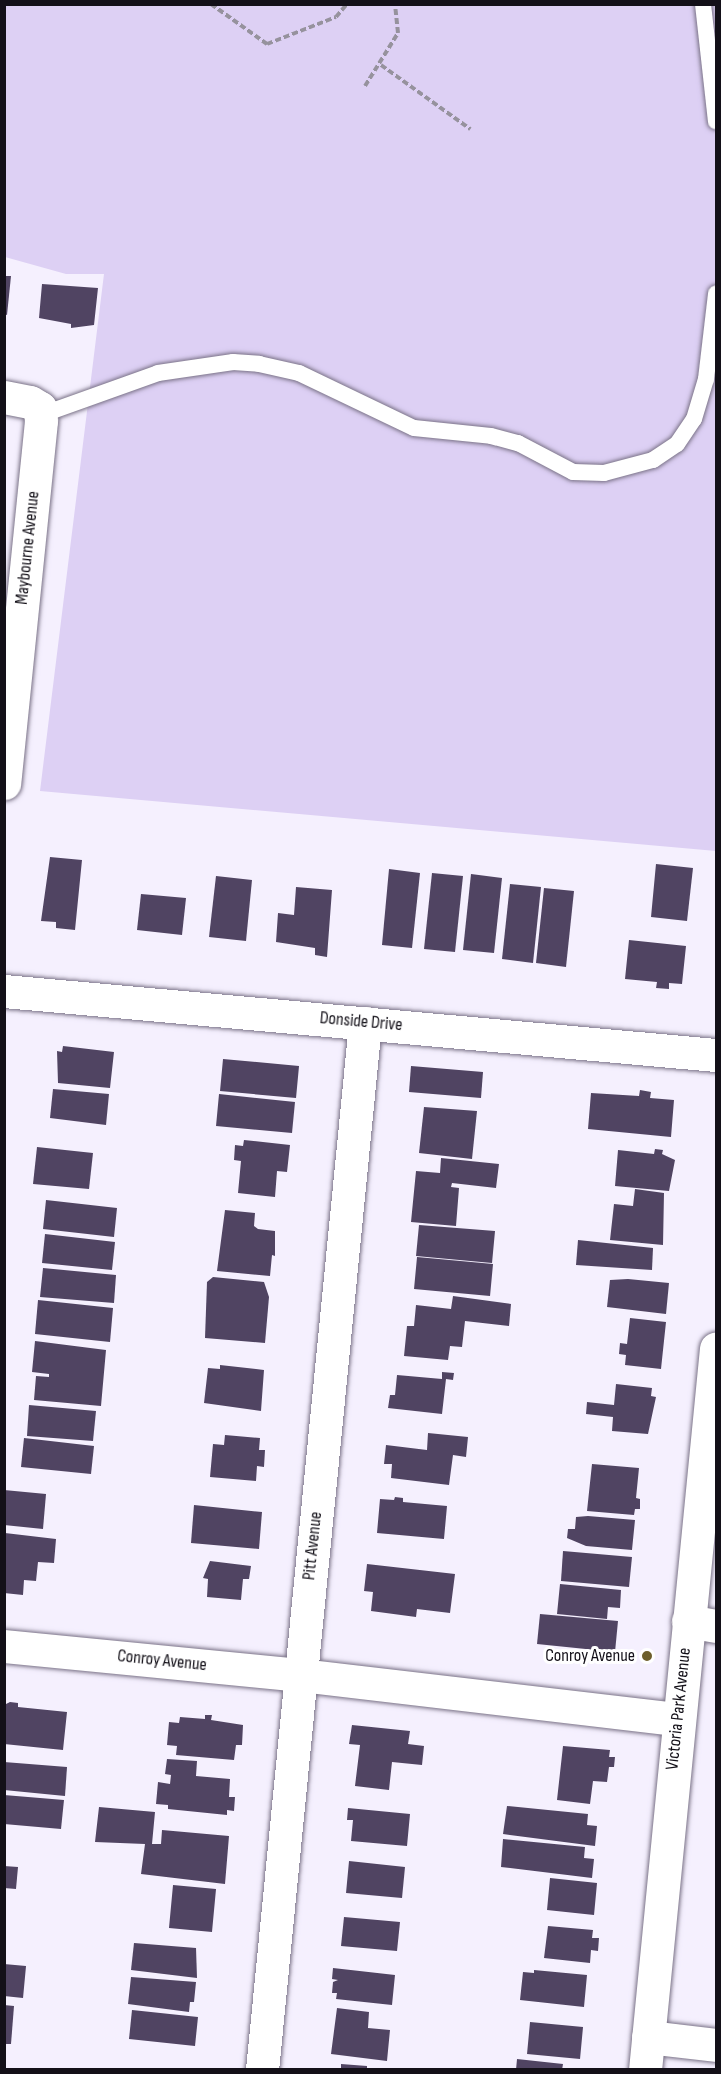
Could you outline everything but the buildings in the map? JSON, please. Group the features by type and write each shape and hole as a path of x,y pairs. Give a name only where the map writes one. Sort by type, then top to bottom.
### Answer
{"street":[{"path":"4,397 30,402 40,408 41,418"},
{"name":"Maybourne Avenue","path":"4,783 41,418"},
{"name":"Donside Drive","path":"4,991 717,1055"},
{"name":"Pitt Avenue","path":"262,2070 365,1023"},
{"name":"Victoria Park Avenue","path":"645,2070 678,1719 702,1623 717,1348"},
{"name":"Conroy Avenue","path":"4,1646 301,1675 678,1719"},
{"path":"648,2037 717,2045"}],"lane":[{"path":"703,4 717,121"},
{"path":"41,418 158,373 233,362 259,364 299,373 414,428 491,436 518,443 573,472 604,473 653,460 677,444 694,418 706,379 717,294"}],"path":[{"path":"211,4 267,44 336,17 347,4"},
{"path":"364,86 381,65 398,33 395,4"},
{"path":"381,65 470,129"}],"shaded area":[{"path":"4,5 716,5 716,851 40,791 104,274 66,274 5,257"}],"place":[{"name":"Conroy Avenue","path":"647,1656"}]}
